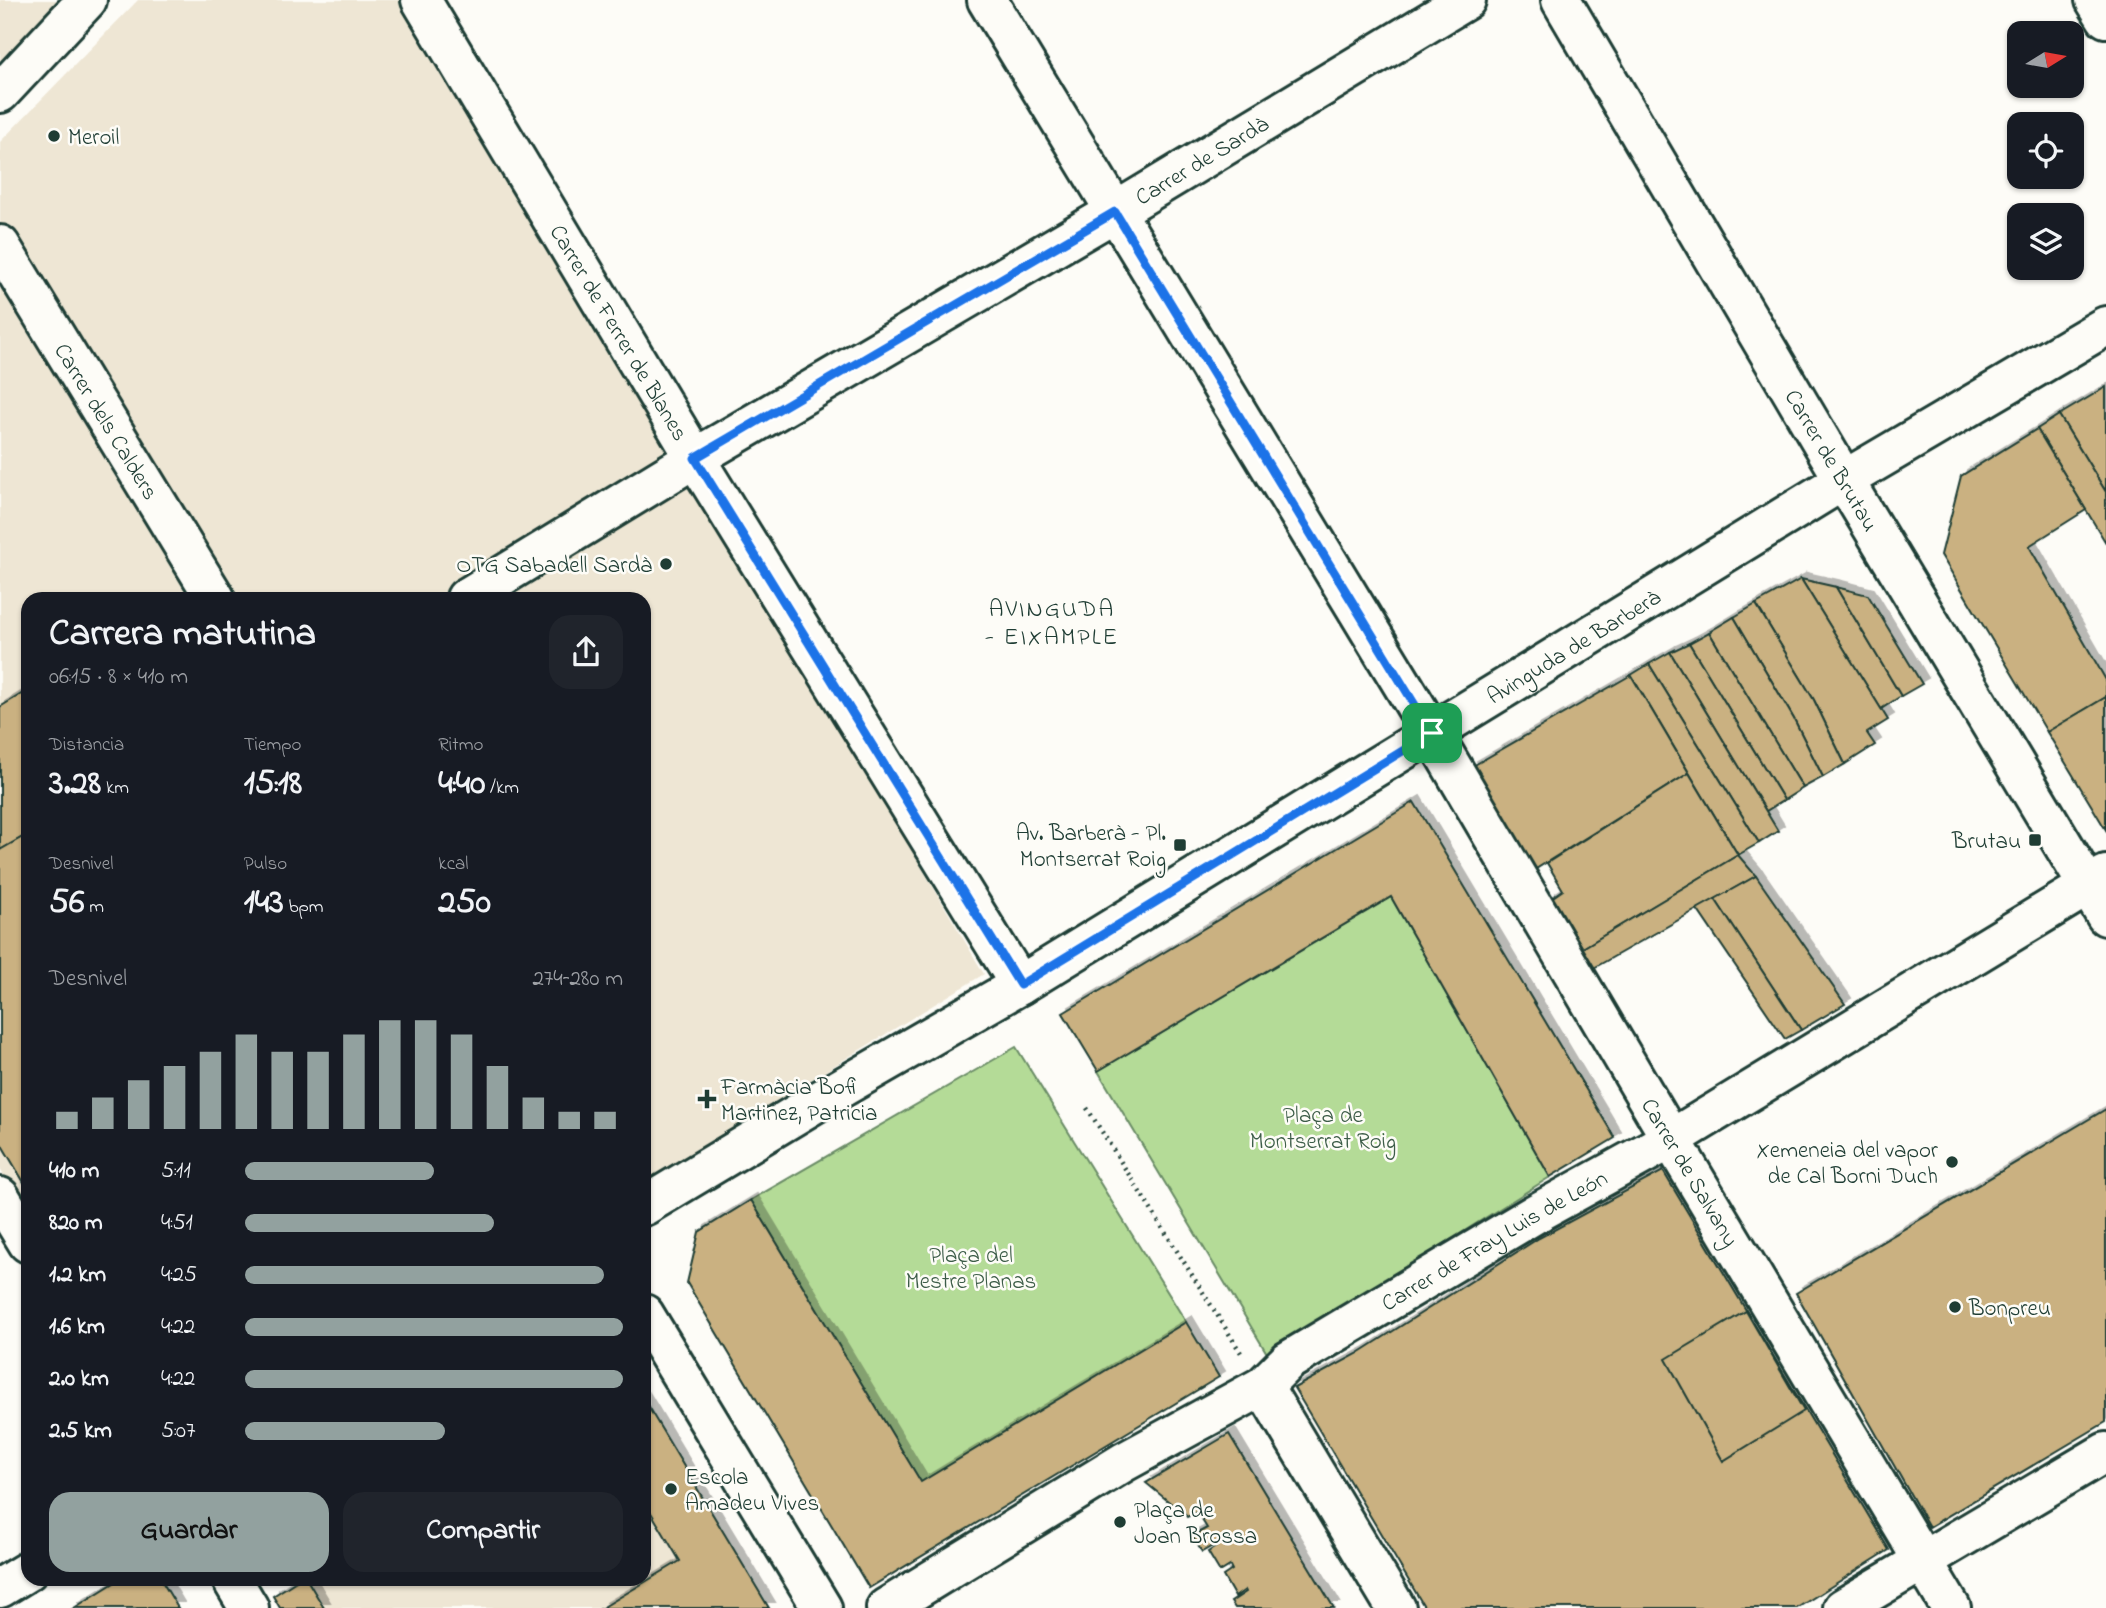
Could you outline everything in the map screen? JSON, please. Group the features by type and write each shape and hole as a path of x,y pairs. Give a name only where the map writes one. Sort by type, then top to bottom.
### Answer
{"street":[{"path":"0,93 88,0"},
{"name":"Carrer de Ferrer de Blanes","path":"421,0 695,458 1020,985"},
{"name":"Carrer de Salvany","path":"987,0 1432,733 1951,1608"},
{"name":"Carrer de Sardà","path":"476,592 695,458 1115,212 1466,0"},
{"name":"Carrer de Brutau","path":"1561,0 1844,480 2100,892"},
{"path":"2095,0 2106,18"},
{"name":"Carrer dels Calders","path":"0,245 211,592"},
{"name":"Avinguda de Barberà","path":"651,1202 812,1104 1020,985 1844,480 2106,326"},
{"name":"Carrer de Fray Luis de León","path":"886,1608 1124,1462 1263,1387 1288,1361 1535,1214 1671,1139 2100,892"},
{"path":"0,1196 21,1231"},
{"path":"651,1326 822,1608"},
{"path":"1263,1387 1396,1608"},
{"path":"1843,1608 2106,1452"},
{"path":"0,1588 21,1576"},
{"path":"236,1586 249,1608"}],"path":[{"path":"1087,1108 1263,1387"}],"shaded area":[{"path":"0,0 87,0 0,93"},
{"path":"138,0 406,0 685,463 984,974 651,1178 651,592 21,592 21,1204 0,1169 0,142"},
{"name":"Escola Amadeu Vives","path":"651,1412 769,1608 280,1608 273,1596 289,1586 651,1586"}],"green space":[{"name":"Plaça de Montserrat Roig","path":"1391,897 1550,1177 1268,1355 1098,1071"},
{"name":"Plaça del Mestre Planas","path":"1016,1047 1186,1322 921,1482 751,1200"}],"building":[{"path":"2106,387 2106,492 2059,415"},
{"path":"2059,415 2106,492 2106,543 2037,429"},
{"path":"2037,429 2086,510 2029,546 2106,680 2106,697 2047,732 1941,555 1961,476"},
{"path":"1801,579 1836,587 1901,696 1881,709"},
{"path":"1801,579 1888,720 1867,733 1875,745 1845,764 1814,700 1756,604"},
{"path":"1836,587 1868,595 1922,684 1901,696"},
{"path":"1756,604 1814,700 1845,764 1823,777 1794,719 1734,617"},
{"path":"1734,617 1794,719 1823,777 1803,788 1709,632"},
{"path":"1709,632 1803,788 1784,800 1689,643"},
{"path":"1689,643 1784,800 1766,811 1670,652"},
{"path":"1670,652 1778,831 1759,843 1649,664"},
{"path":"1649,664 1759,843 1738,855 1631,675"},
{"path":"1631,675 1689,773 1531,872 1471,767"},
{"path":"21,694 21,838 0,850 0,707"},
{"path":"2106,697 2106,830 2047,732"},
{"path":"1689,773 1738,855 1581,949 1550,899 1563,890 1547,863"},
{"path":"1414,802 1615,1138 1550,1177 1391,897 1098,1071 1063,1013"},
{"path":"21,838 21,1177 0,1142 0,850"},
{"path":"1738,855 1756,876 1592,969 1581,949"},
{"path":"1756,876 1845,1004 1801,1030 1715,899"},
{"path":"1715,899 1801,1030 1785,1039 1697,909"},
{"name":"Bonpreu","path":"2106,1109 2106,1422 1929,1527 1796,1293"},
{"path":"1663,1171 1889,1550 1797,1608 1425,1608 1294,1388 1357,1354 1539,1238"},
{"path":"751,1200 921,1482 1186,1322 1219,1377 869,1588 687,1283 699,1232"},
{"path":"1746,1311 1804,1411 1723,1461 1666,1359"},
{"path":"651,1412 769,1608 602,1608 639,1586 651,1586 651,1578 680,1561 651,1513"},
{"path":"1229,1434 1334,1608 1235,1608 1231,1602 1246,1592 1245,1590 1235,1597 1223,1576 1232,1570 1230,1566 1220,1572 1208,1552 1217,1546 1216,1544 1202,1552 1192,1536 1207,1528 1197,1512 1187,1517 1182,1509 1179,1510 1146,1483"},
{"path":"109,1586 165,1586 178,1608 74,1608"},
{"path":"289,1586 311,1586 324,1608 280,1608 273,1596"}],"place":[{"name":"Meroil","path":"54,136"},
{"name":"OTG Sabadell Sardà","path":"666,564"},
{"name":"Brutau","path":"2035,840"},
{"name":"Av. Barberà - Pl. Montserrat Roig","path":"1180,845"},
{"name":"Farmàcia Bofi Martinez, Patricia","path":"707,1099"},
{"name":"Xemeneia del vapor de Cal Borni Duch","path":"1952,1162"},
{"name":"Bonpreu","path":"1955,1307"},
{"name":"Escola Amadeu Vives","path":"671,1489"},
{"name":"Plaça de Joan Brossa","path":"1120,1522"}],"district":[{"name":"AVINGUDA - EIXAMPLE","path":"1052,622"}],"route":[{"path":"1115,212 1432,733 1020,985 695,458 1115,212"}]}
